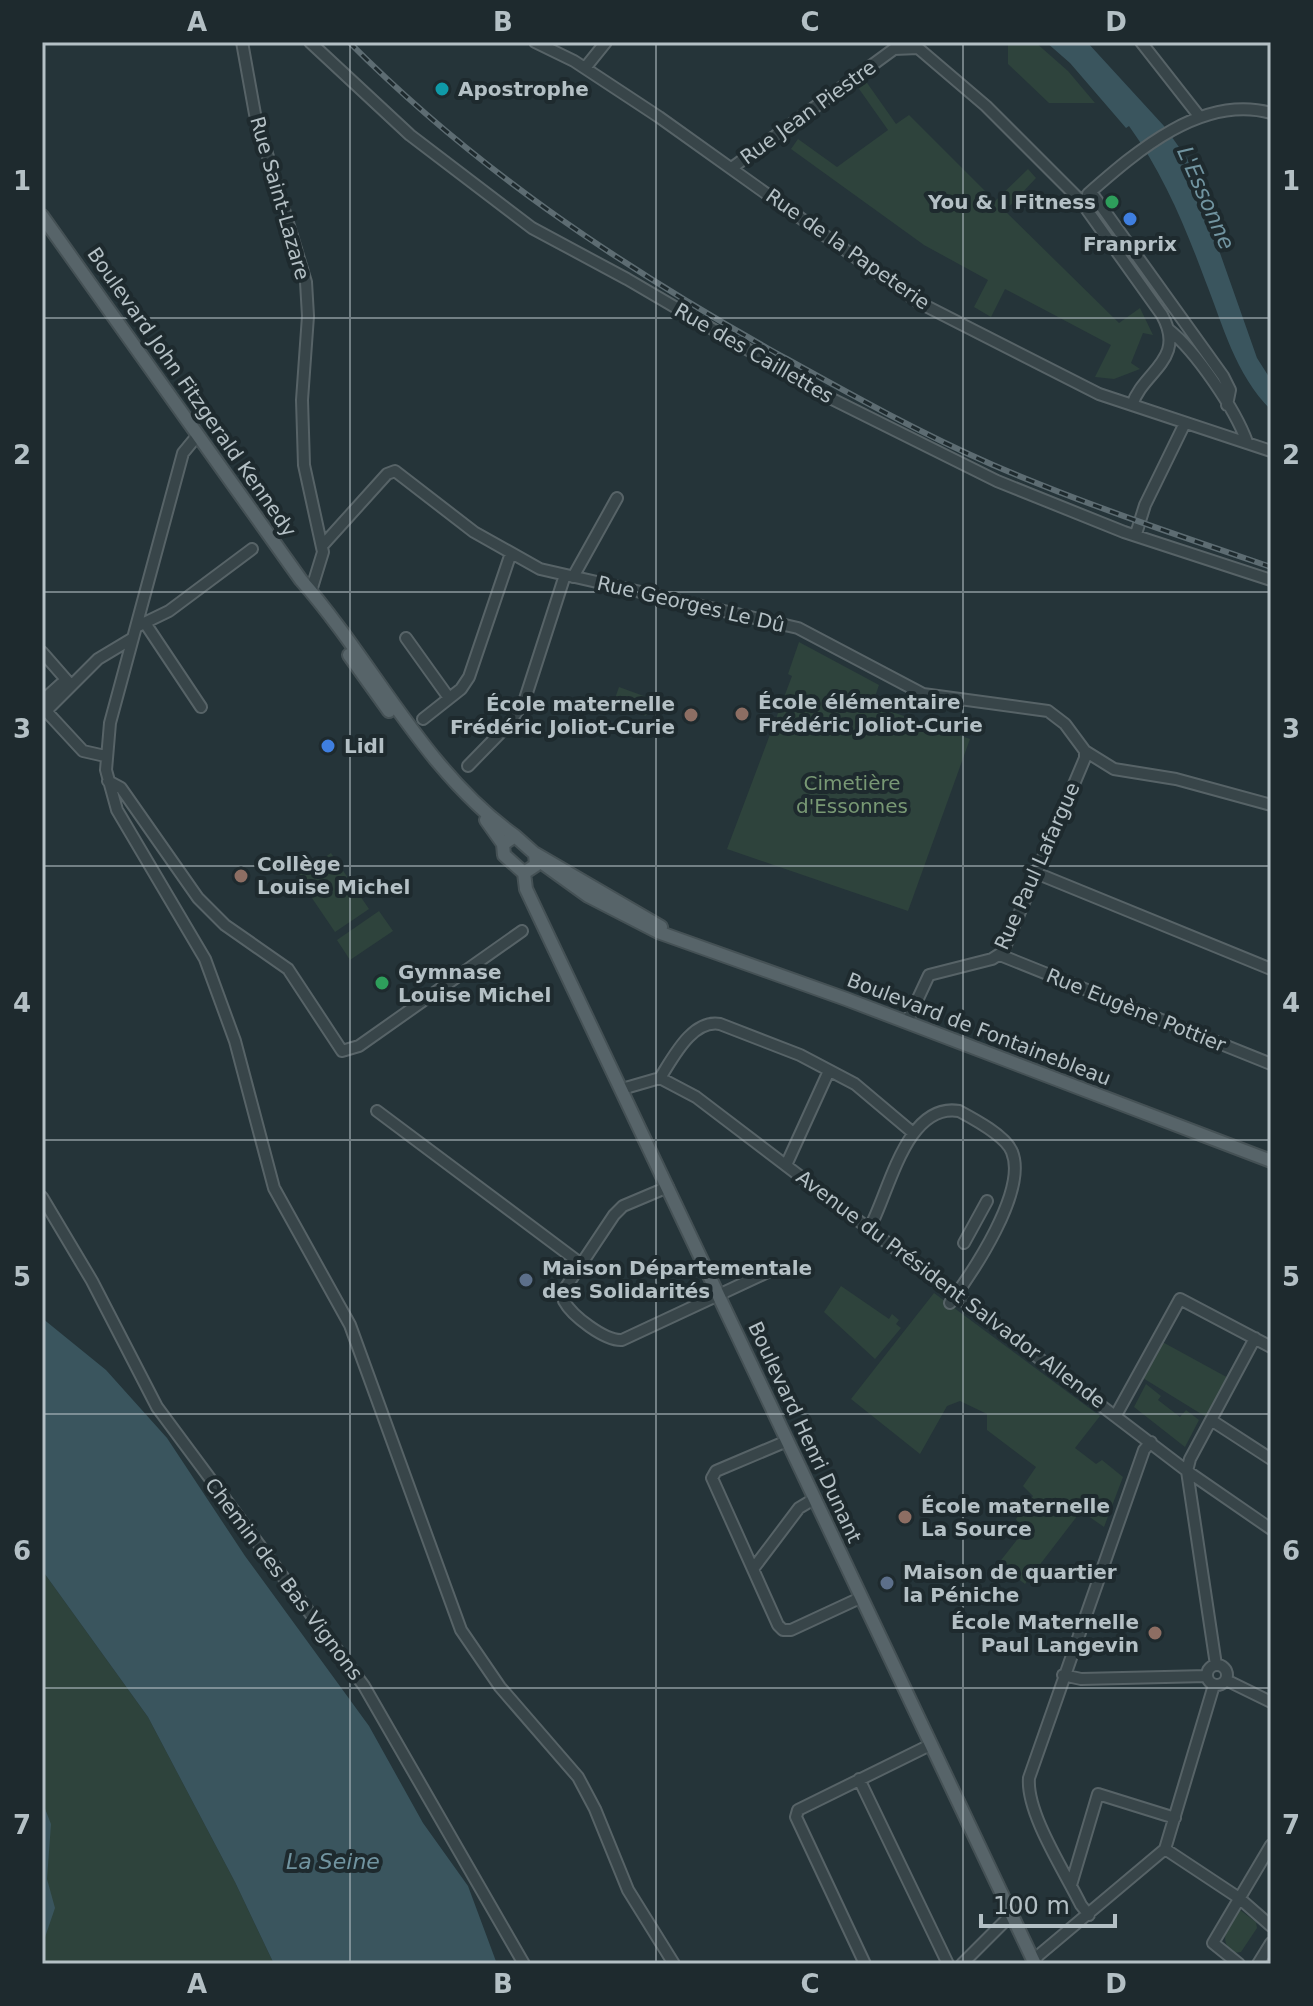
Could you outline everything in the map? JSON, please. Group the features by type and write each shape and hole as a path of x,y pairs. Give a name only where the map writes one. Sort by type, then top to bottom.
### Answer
{"main road":[{"name":"Boulevard John Fitzgerald Kennedy","path":"42,216 197,436 454,780 536,857"},
{"name":"Boulevard John Fitzgerald Kennedy","path":"311,591 314,605 401,727 448,785 489,822 503,844 504,855 524,873"},
{"path":"503,844 515,836"},
{"path":"524,873 532,870 536,857"},
{"name":"Boulevard de Fontainebleau","path":"536,857 673,936 1271,1161"},
{"name":"Boulevard Henri Dunant","path":"524,873 526,889 668,1187 722,1292 860,1598 1034,1962"}],"street":[{"name":"Rue Saint-Lazare","path":"242,42 255,114 306,282 308,316 302,400 304,465 322,546 319,571 311,591"},
{"name":"Rue des Caillettes","path":"310,42 410,135 554,243 627,279 873,420 997,481 1124,532 1271,580"},
{"name":"Rue de la Papeterie","path":"535,42 585,68 733,167 907,295 1099,394 1271,451"},
{"path":"585,68 606,42"},
{"path":"1141,42 1199,116"},
{"name":"Rue Jean Piestre","path":"733,167 890,51 908,46 928,55 972,93 1080,200"},
{"path":"1247,442 1227,405 1179,337 1168,329 1159,310 1080,200 1172,131 1199,116 1237,108 1271,113"},
{"path":"1091,192 1223,376 1230,390 1227,405"},
{"path":"1132,405 1137,391 1157,373 1165,360 1168,329"},
{"path":"1136,534 1145,505 1185,423"},
{"path":"197,436 183,453 105,756 108,781 123,822 205,959 235,1041 274,1188 350,1325 461,1630 500,1687 578,1777 592,1801 628,1890 674,1964"},
{"name":"Rue Georges Le Dû","path":"322,546 387,474 395,471 474,532 540,569 798,628 923,694 1039,708 1065,724 1085,751 1126,773 1176,779 1271,805"},
{"path":"468,766 507,726 524,702 569,576 617,498"},
{"path":"105,756 83,751 46,711 110,650 187,599 252,549"},
{"path":"423,719 469,677 511,553"},
{"path":"138,629 201,707"},
{"path":"406,638 449,698"},
{"path":"42,652 70,685"},
{"path":"42,701 61,684 70,685"},
{"name":"Rue Paul Lafargue","path":"907,1022 929,975 1000,955 1085,758 1085,751"},
{"path":"108,781 121,788 198,898 225,925 288,969 342,1051 359,1046 522,931"},
{"path":"1036,873 1271,969"},
{"name":"Rue Eugène Pottier","path":"1000,955 1271,1064"},
{"path":"622,1089 660,1078 696,1030 711,1023 800,1055 828,1073 855,1084 912,1132"},
{"path":"787,1163 828,1073"},
{"name":"Avenue du Président Salvador Allende","path":"660,1078 683,1088 787,1163 870,1227 953,1298 1116,1415 1187,1471 1271,1529"},
{"path":"870,1227 912,1132 936,1114 951,1110 968,1116 1010,1147 1013,1173 1000,1223 953,1298"},
{"path":"377,1111 580,1263"},
{"path":"668,1187 623,1206 580,1263 564,1290 566,1305 614,1340 640,1332 772,1270"},
{"name":"Chemin des Bas Vignons","path":"42,1197 92,1281 157,1407 364,1686 524,1964"},
{"path":"964,1243 987,1201"},
{"path":"979,1213 1000,1223"},
{"path":"1116,1415 1180,1299 1271,1347"},
{"path":"1216,1665 1187,1471 1190,1459 1255,1338"},
{"path":"1211,1420 1271,1459"},
{"path":"787,1441 716,1471 712,1482 783,1630 791,1630 860,1598"},
{"path":"1089,1915 1040,1822 1028,1785 1063,1675 1139,1462 1151,1442"},
{"path":"753,1569 799,1508 814,1499"},
{"path":"1034,1962 1165,1849 1211,1680 1210,1668 1216,1665 1225,1668 1226,1680"},
{"path":"1063,1675 1081,1679 1226,1680 1271,1702"},
{"path":"865,1964 796,1817 798,1810 930,1745"},
{"path":"859,1779 948,1964"},
{"path":"1071,1885 1098,1794 1175,1818"},
{"path":"1239,1964 1213,1943 1271,1845"},
{"path":"1165,1849 1239,1898 1271,1926"},
{"path":"962,1964 1010,1916"},
{"path":"1258,1964 1271,1943"}],"green space":[{"path":"1008,42 1035,42 1068,71 1095,103 1049,103 1008,64"},
{"path":"865,80 896,124 909,115 995,201 1028,169 1036,178 1005,211 1119,323 1140,308 1153,335 1143,333 1131,363 1140,369 1114,379 1095,377 1111,345 1005,289 991,317 974,307 988,280 924,245 791,149 798,139 837,167 888,130 857,86"},
{"name":"Cimetière d'Essonnes","path":"799,642 879,685 872,705 970,739 908,911 727,849 792,676 788,674"},
{"path":"619,687 652,699 646,716 613,704"},
{"path":"331,853 369,909 335,932 297,876"},
{"path":"379,911 393,931 350,960 337,940"},
{"path":"841,1286 889,1319 892,1314 899,1320 896,1324 901,1328 875,1359 824,1312"},
{"path":"934,1293 1100,1416 1075,1448 1096,1464 1102,1460 1123,1477 1104,1527 1081,1511 1025,1584 998,1564 1023,1532 1016,1519 1033,1496 1023,1486 1036,1467 987,1430 987,1414 960,1401 947,1406 920,1454 851,1399"},
{"path":"1157,1339 1232,1380 1211,1420 1138,1375"},
{"path":"1146,1384 1161,1396 1158,1400 1180,1417 1186,1410 1199,1420 1185,1447 1134,1407"},
{"path":"42,1570 148,1717 235,1882 274,1964 42,1964"},
{"path":"1240,1910 1256,1922 1257,1928 1241,1952 1234,1953 1225,1937"}],"water":[{"name":"L'Essonne","path":"1046,42 1087,42 1164,126 1201,178 1208,200 1208,219 1257,358 1271,380 1271,410 1239,365 1181,220 1141,144 1129,126 1126,128 1070,63"},
{"name":"La Seine","path":"42,1318 106,1370 167,1438 245,1556 369,1726 423,1823 468,1886 497,1964 274,1964 235,1882 148,1717 42,1570"},
{"path":"42,1801 51,1824 47,1879 55,1908 42,1946"}],"railway":[{"path":"349,42 445,130 548,210 655,281 767,348 907,424 993,465 1096,506 1271,567"}],"place":[{"name":"Apostrophe","path":"442,89"},
{"name":"You & I Fitness","path":"1112,202"},
{"name":"Franprix","path":"1130,219"},
{"name":"École élémentaire Frédéric Joliot-Curie","path":"742,714"},
{"name":"École maternelle Frédéric Joliot-Curie","path":"691,715"},
{"name":"Lidl","path":"328,746"},
{"name":"Collège Louise Michel","path":"241,876"},
{"name":"Gymnase Louise Michel","path":"382,983"},
{"name":"Maison Départementale des Solidarités","path":"526,1280"},
{"name":"École maternelle La Source","path":"905,1517"},
{"name":"Maison de quartier la Péniche","path":"887,1583"},
{"name":"École Maternelle Paul Langevin","path":"1155,1633"}]}
